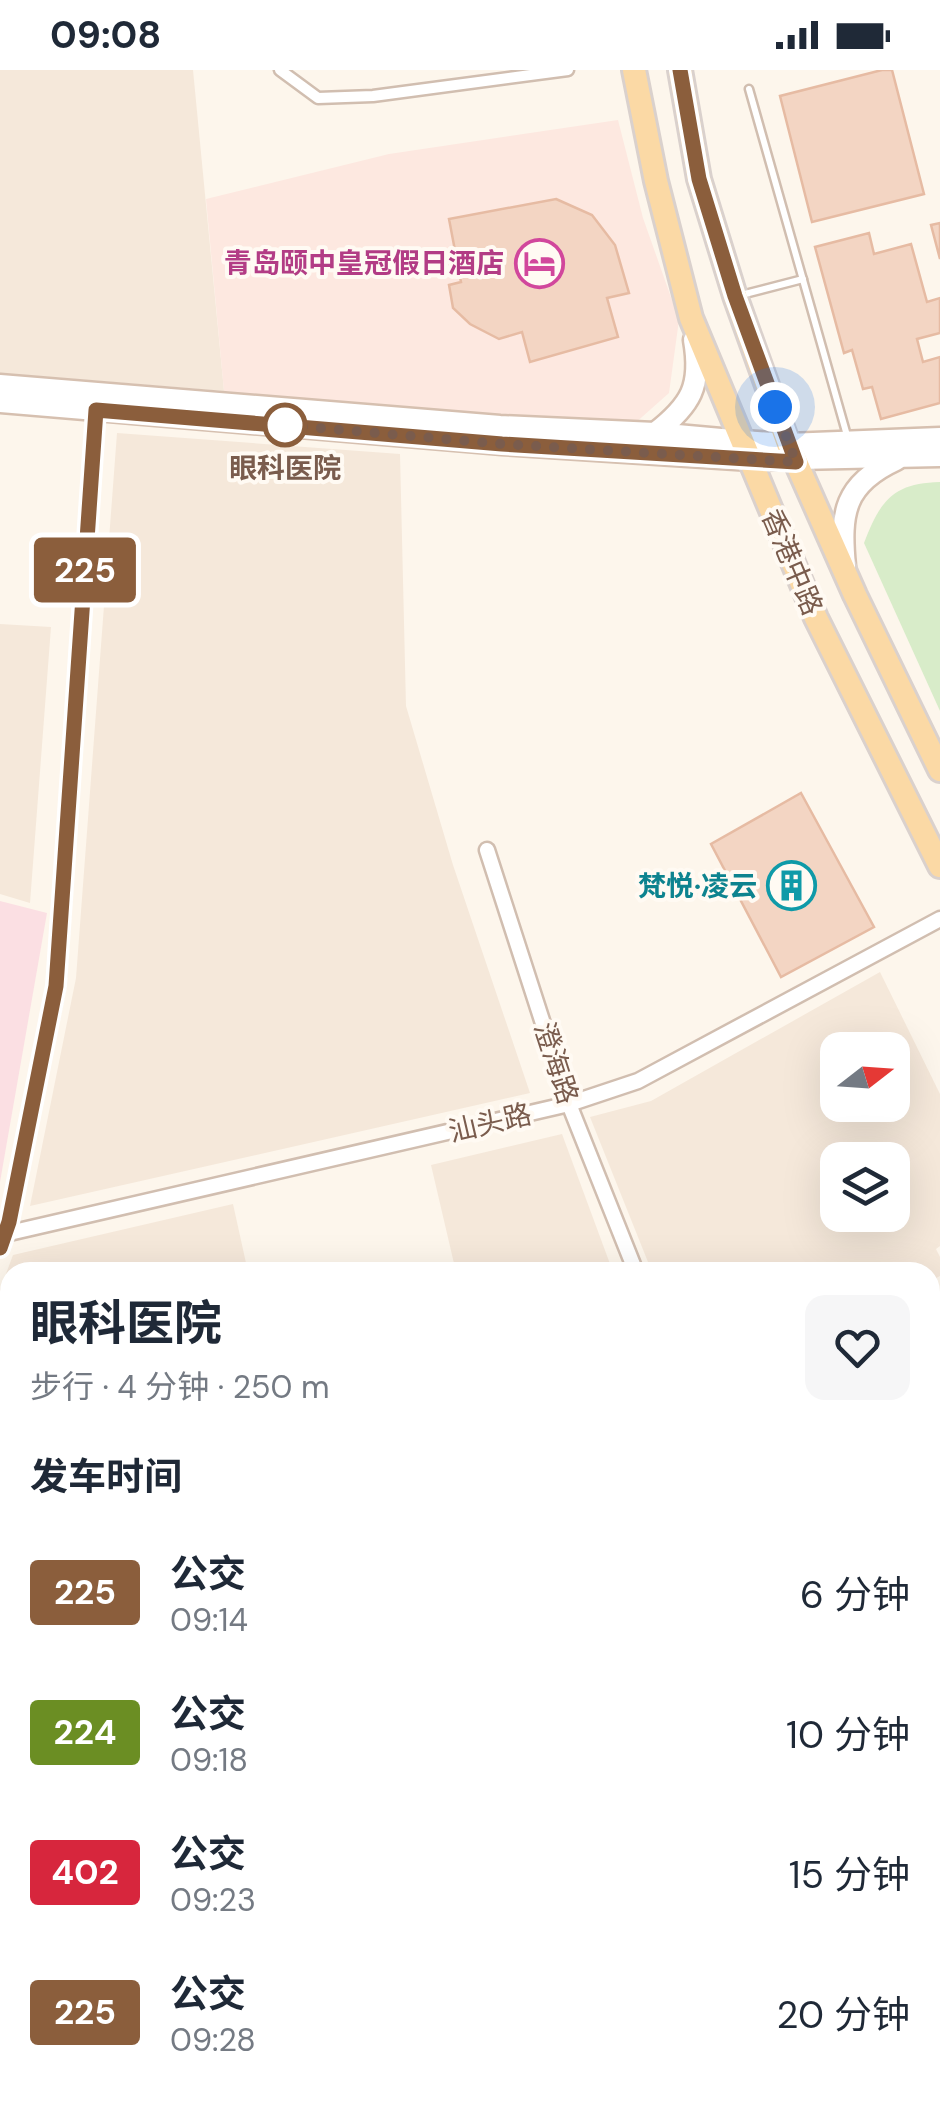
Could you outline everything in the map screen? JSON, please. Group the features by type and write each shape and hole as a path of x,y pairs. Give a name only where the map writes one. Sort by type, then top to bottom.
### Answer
{"main road":[{"name":"香港中路","path":"634,70 656,182 691,318 816,618 940,866"},
{"name":"香港中路","path":"680,70 699,179 735,296 792,453 940,770"},
{"path":"655,433 676,416 692,394 698,364 691,318"},
{"path":"0,385 96,401 502,444 902,458 940,456"},
{"path":"0,402 96,401 655,433 747,451"},
{"path":"792,453 848,441 940,438"},
{"path":"846,573 842,531 846,506 860,482 902,458"}],"street":[{"path":"280,70 318,98 372,96 568,70"},
{"path":"2,1241 56,986 96,401"},
{"name":"澄海路","path":"487,850 569,1104 632,1262"},
{"name":"汕头路","path":"2,1241 569,1104 638,1081 940,919"}],"lane":[{"path":"749,89 848,441"},
{"path":"735,296 803,279"}],"shaded area":[{"path":"0,70 193,70 224,391 0,373"},
{"path":"618,120 643,218 679,320 669,393 633,425 481,421 224,391 206,199 389,154"},
{"path":"117,433 400,454 406,706 453,865 530,1093 30,1206 76,978"},
{"path":"0,624 51,627 30,903 0,894"},
{"path":"0,901 47,913 0,1182"},
{"path":"880,972 910,1032 820,1032 820,1122 910,1122 910,1033 940,1094 940,1246 936,1249 940,1262 648,1262 590,1117 651,1101"},
{"path":"562,1134 609,1262 454,1262 431,1165"},
{"path":"233,1204 246,1262 10,1262 13,1255"}],"green space":[{"path":"940,482 940,711 864,543 890,497 911,486"}],"building":[{"path":"892,70 924,194 812,222 780,96"},
{"name":"青岛颐中皇冠假日酒店","path":"556,199 592,215 615,245 629,293 607,298 618,337 530,362 522,332 499,339 470,324 453,308 449,285 461,282 449,219"},
{"path":"940,223 940,259 931,225"},
{"path":"869,233 874,254 911,244 927,302 940,298 940,333 917,339 923,362 940,357 940,403 881,419 872,387 863,389 852,350 844,353 815,247"},
{"name":"梵悦·凌云","path":"801,793 874,927 781,977 711,844"}],"bus line":[{"name":"225","path":"0,1248 9,1222 56,986 96,410 502,444 796,462 735,296 699,179 680,70"}],"place":[{"name":"青岛颐中皇冠假日酒店","path":"539,263"},
{"name":"眼科医院","path":"285,425"},
{"name":"梵悦·凌云","path":"792,886"}],"route":[{"path":"285,425 502,444 796,462 775,407"}]}
